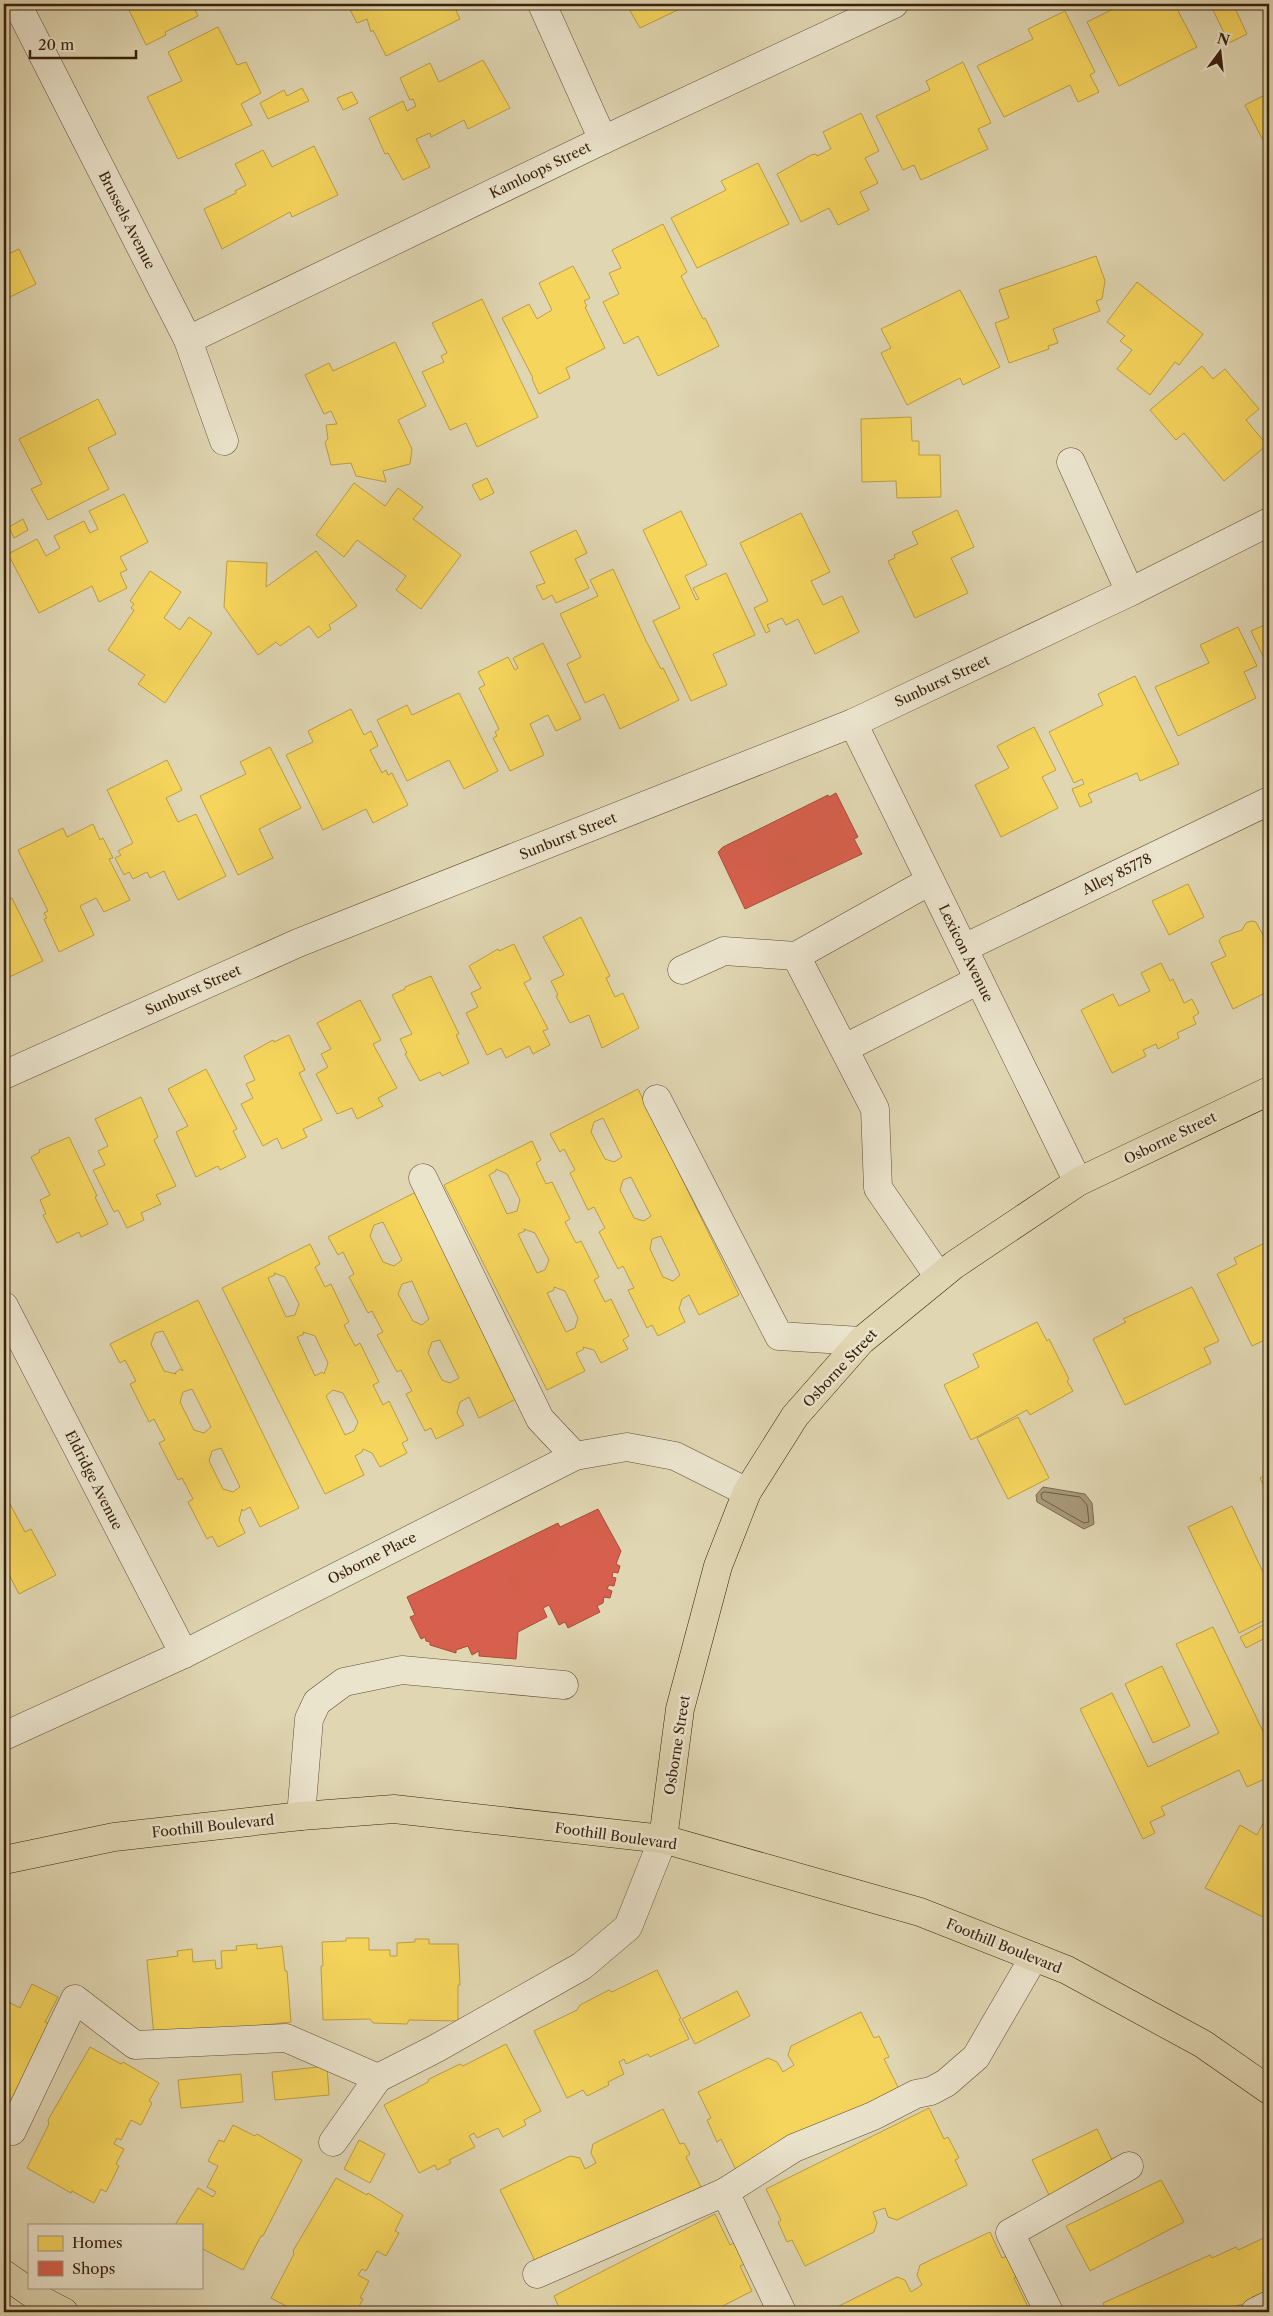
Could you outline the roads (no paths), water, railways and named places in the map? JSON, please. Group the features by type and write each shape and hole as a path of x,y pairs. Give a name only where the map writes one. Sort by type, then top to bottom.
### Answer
{"main road":[{"name":"Osborne Street","path":"663,1839 680,1709 718,1566 747,1492 795,1416 861,1341 954,1265 1078,1182 1269,1091"},
{"name":"Foothill Boulevard","path":"4,1860 114,1837 301,1816 394,1810 663,1839 920,1912 1067,1970 1203,2044 1269,2090"},
{"path":"4,2274 41,2300 64,2312"}],"street":[{"name":"Brussels Avenue","path":"17,4 188,340 224,441"},
{"path":"542,4 603,140"},
{"name":"Kamloops Street","path":"188,340 603,140 894,4"},
{"path":"1071,462 1130,592"},
{"name":"Sunburst Street","path":"4,1076 298,943 852,723 1130,592 1269,522"},
{"name":"Lexicon Avenue","path":"852,723 1078,1182"},
{"name":"Alley 85778","path":"964,948 1269,801"},
{"path":"682,970 724,951 796,956 930,881"},
{"path":"796,956 875,1109 878,1188 939,1277"},
{"path":"845,1048 980,980"},
{"path":"657,1100 779,1336 861,1341"},
{"path":"423,1178 540,1419 575,1456"},
{"name":"Eldridge Avenue","path":"4,1306 184,1654"},
{"name":"Osborne Place","path":"4,1736 184,1654 575,1456 627,1447 675,1456 747,1492"},
{"path":"301,1816 309,1719 317,1702 344,1682 402,1670 564,1685"},
{"path":"333,2142 378,2078 435,2049 582,1966 628,1927 663,1839"},
{"path":"538,2274 726,2192 794,2148 873,2116 916,2094 931,2091 946,2083 976,2057 1034,1957"},
{"path":"12,2131 75,1999 135,2045 286,2038 378,2078"},
{"path":"1049,2312 1010,2234 1129,2166"},
{"path":"726,2192 782,2312"},
{"path":"1255,2312 1269,2305"}],"water":[{"path":"1043,1487 1085,1494 1092,1503 1094,1524 1084,1529 1037,1502 1036,1495"}]}
